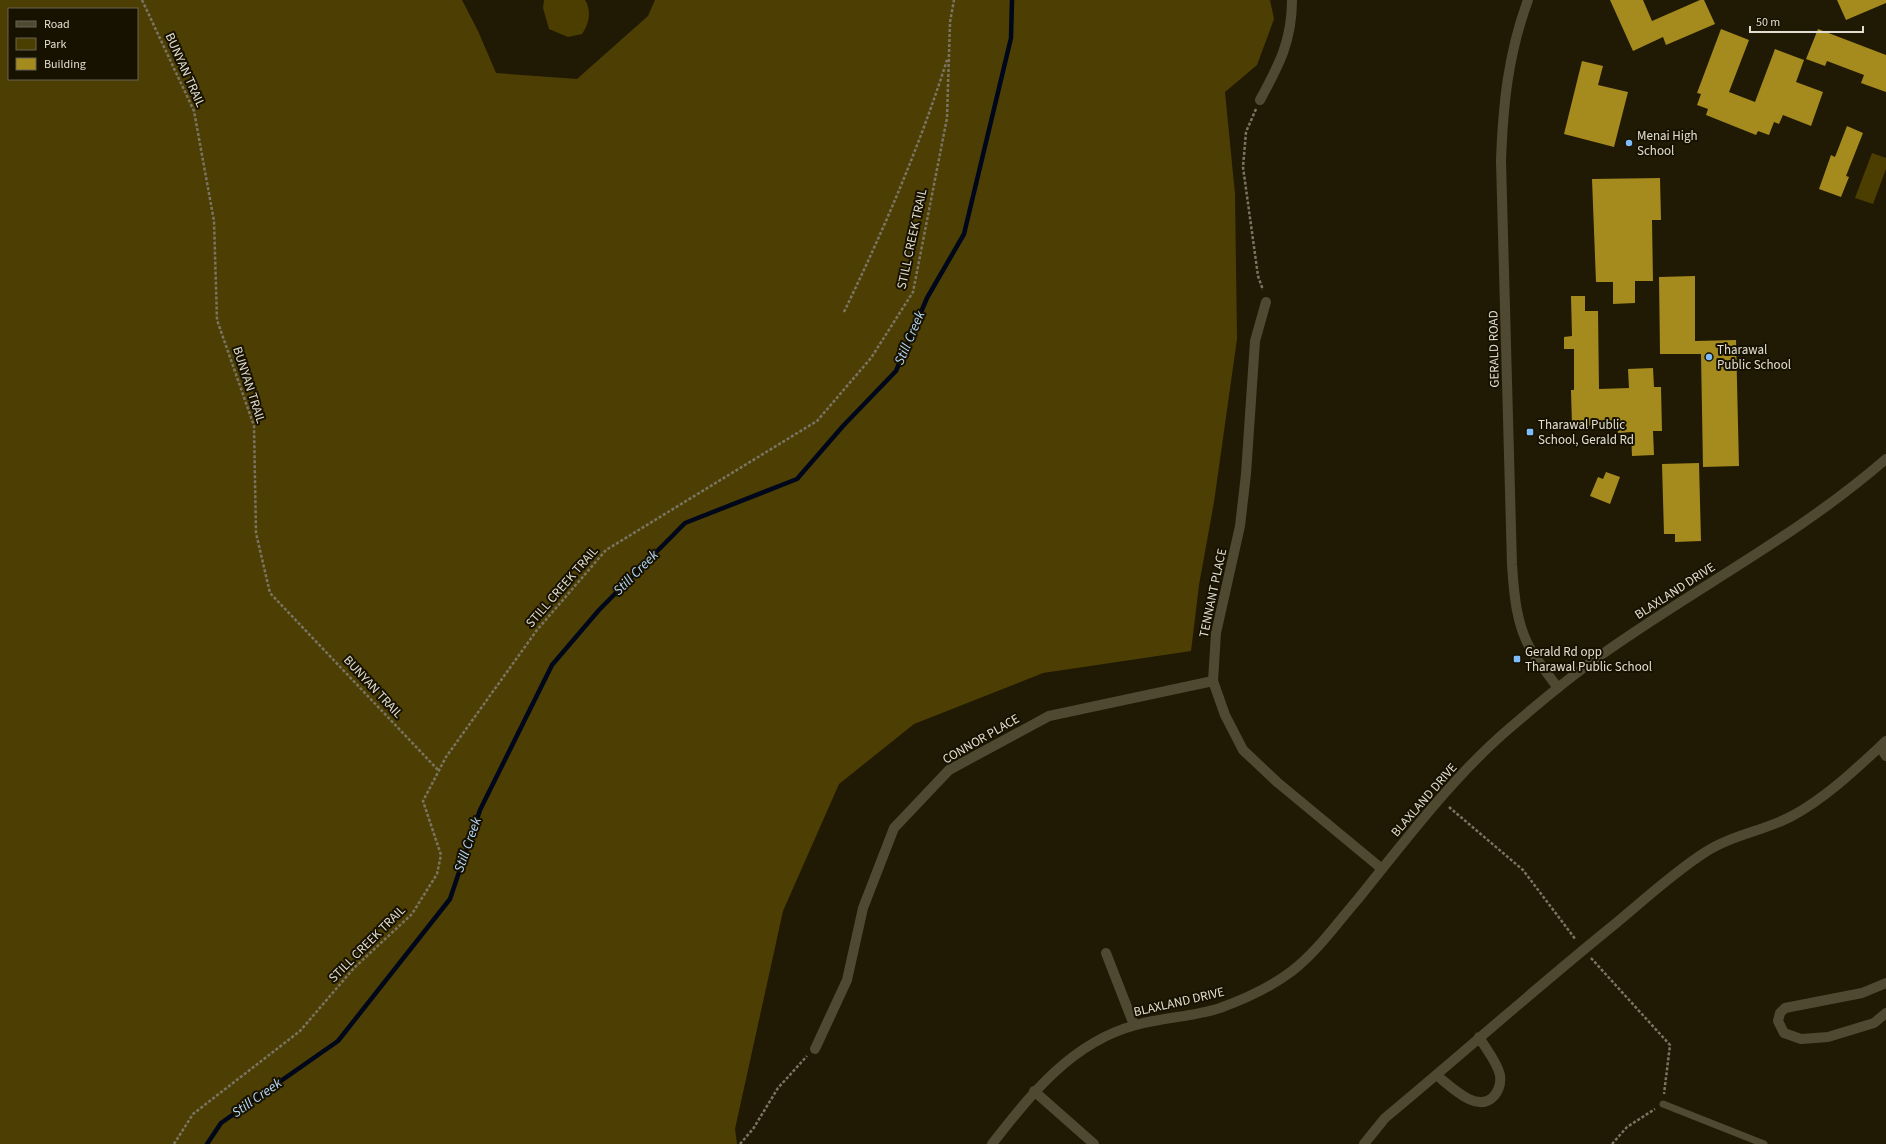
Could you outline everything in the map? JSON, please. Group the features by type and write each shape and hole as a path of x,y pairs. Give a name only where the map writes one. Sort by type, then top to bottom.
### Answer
{"street":[{"path":"1260,100 1286,49 1292,12 1292,0"},
{"name":"GERALD ROAD","path":"1528,0 1519,24 1508,70 1503,115 1501,161 1512,565 1515,598 1521,626 1531,650 1558,688"},
{"name":"TENNANT PLACE","path":"1266,302 1255,341 1246,474 1240,526 1216,633 1213,681 1225,716 1244,750 1277,782 1382,869"},
{"name":"BLAXLAND DRIVE","path":"992,1144 1034,1091 1066,1060 1099,1040 1134,1025 1219,1008 1259,991 1293,971 1323,940 1440,799 1508,729 1600,656 1811,518 1860,482 1886,459"},
{"name":"CONNOR PLACE","path":"814,1049 847,980 863,908 894,828 949,770 1049,716 1213,681"},
{"path":"1364,1144 1385,1118 1583,950 1705,852 1736,837 1765,829 1793,816 1823,796 1883,744 1886,756"},
{"path":"1106,953 1134,1025"},
{"path":"1886,983 1854,994 1785,1008 1780,1013 1778,1021 1784,1033 1801,1038 1828,1037 1874,1023 1886,1013"},
{"path":"1436,1075 1466,1098 1473,1101 1488,1100 1494,1097 1498,1090 1500,1076 1479,1038"},
{"path":"1034,1091 1094,1144"}],"lane":[{"path":"1663,1104 1764,1144"}],"path":[{"name":"BUNYAN TRAIL","path":"142,0 194,110 214,220 217,320 254,426 256,533 270,593 439,771"},
{"name":"STILL CREEK TRAIL","path":"174,1144 193,1114 300,1031 354,968 412,914 436,874 442,855 423,801 446,757 537,630 606,550 817,421 871,358 913,292 947,118 950,22 954,0"},
{"path":"844,312 901,190 949,56"},
{"path":"1260,100 1246,132 1242,168 1258,276 1266,302"},
{"path":"1440,799 1523,870 1583,950 1670,1044 1663,1104 1627,1127 1612,1144"},
{"path":"740,1144 753,1129 778,1088 814,1049"}],"green space":[{"path":"544,0 585,0 589,17 582,34 568,37 549,29 543,8"},
{"path":"1872,153 1886,158 1886,169 1873,204 1855,198"}],"shaded area":[{"path":"0,0 462,0 478,31 496,73 577,79 648,16 655,0 1270,0 1274,19 1257,65 1225,92 1235,194 1237,339 1214,502 1199,585 1191,651 1043,673 914,724 839,784 783,911 735,1129 737,1144 0,1144"}],"building":[{"path":"1610,0 1643,0 1652,21 1700,0 1704,0 1715,24 1666,45 1663,37 1633,51"},
{"path":"1837,0 1886,0 1886,3 1846,20"},
{"path":"1721,29 1749,40 1729,92 1755,102 1775,49 1804,60 1796,82 1823,92 1811,126 1783,115 1779,124 1774,122 1769,135 1758,131 1756,135 1706,115 1708,109 1697,105 1701,94 1697,93"},
{"path":"1818,29 1886,55 1886,92 1861,83 1864,75 1827,61 1825,66 1806,59"},
{"path":"1582,61 1603,66 1598,85 1628,92 1614,147 1564,134"},
{"path":"1847,126 1863,133 1846,176 1849,177 1841,197 1819,189 1831,155 1835,157"},
{"path":"1660,178 1661,220 1652,220 1653,281 1635,281 1635,303 1613,304 1613,282 1596,282 1592,179"},
{"path":"1695,276 1695,341 1736,340 1739,466 1703,467 1701,354 1660,354 1659,277"},
{"path":"1571,296 1585,296 1585,311 1598,311 1599,389 1629,388 1628,369 1653,368 1654,387 1661,387 1662,431 1653,431 1654,455 1632,456 1631,432 1618,433 1617,425 1572,426 1571,390 1574,390 1574,349 1564,349 1564,337 1572,336"},
{"path":"1699,463 1701,541 1675,542 1675,534 1664,534 1662,464"},
{"path":"1606,472 1620,477 1610,504 1590,496 1598,477 1603,479"}],"waterway":[{"name":"Still Creek","path":"207,1144 221,1123 338,1041 450,899 480,810 552,665 599,610 685,523 797,479 843,426 896,371 927,298 964,234 1011,38 1012,0"}],"place":[{"name":"Menai High School","path":"1629,143"},
{"name":"Tharawal Public School","path":"1709,357"},
{"name":"Tharawal Public School, Gerald Rd","path":"1530,432"},
{"name":"Gerald Rd opp Tharawal Public School","path":"1517,659"}]}
